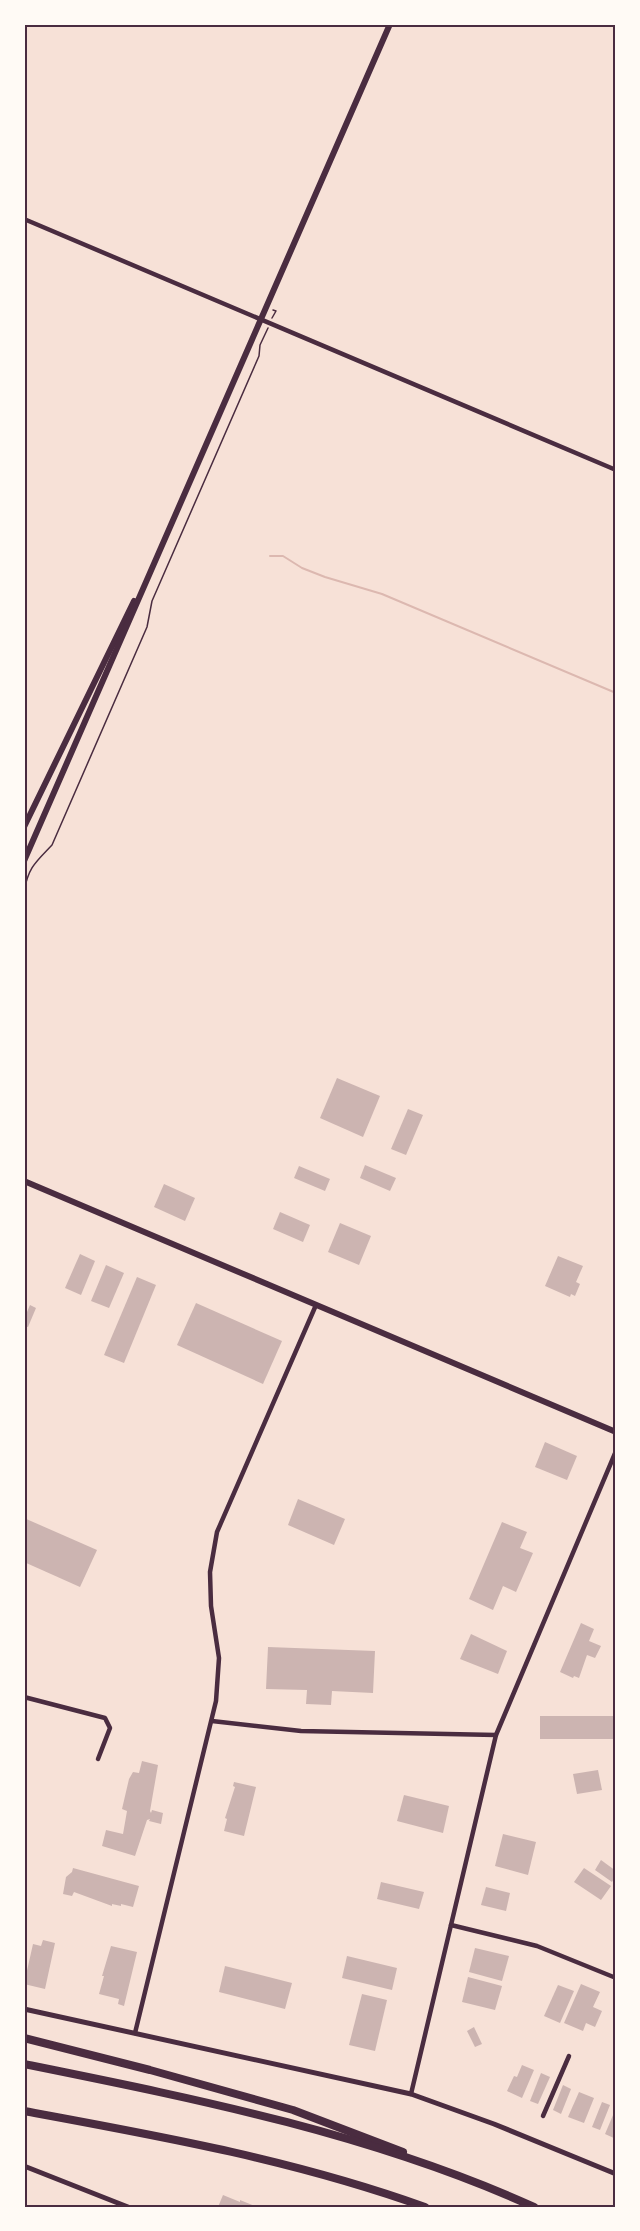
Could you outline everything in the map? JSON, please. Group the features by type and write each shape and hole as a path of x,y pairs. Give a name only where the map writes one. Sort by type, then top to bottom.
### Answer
{"highway":[{"path":"24,2038 293,2110 374,2140 534,2207"},
{"path":"24,2064 301,2125 455,2175"},
{"path":"24,2111 244,2153 359,2185 425,2207"}],"main road":[{"path":"24,861 390,24"},
{"path":"24,827 76,716 161,547"},
{"path":"24,1181 616,1432"}],"street":[{"path":"24,219 616,470"},
{"path":"135,2033 212,1721 219,1681 219,1658 211,1606 210,1572 217,1532 316,1305"},
{"path":"411,2094 496,1735 616,1451"},
{"path":"24,1697 102,1716 108,1721 109,1733 98,1759"},
{"path":"212,1721 301,1731 496,1735"},
{"path":"451,1925 537,1946 616,1978"},
{"path":"24,2009 411,2094 506,2128 616,2174"},
{"path":"543,2116 569,2056"},
{"path":"24,2166 128,2207"}],"path":[{"path":"24,891 31,867 52,845 143,638 150,617 152,601 259,356 262,339"}],"building":[{"path":"337,1078 380,1096 363,1137 320,1118"},
{"path":"408,1109 423,1115 406,1155 391,1149"},
{"path":"365,1165 396,1178 390,1191 360,1178"},
{"path":"299,1166 330,1179 325,1191 294,1178"},
{"path":"164,1184 195,1198 185,1221 154,1207"},
{"path":"280,1212 310,1225 303,1242 273,1229"},
{"path":"340,1223 371,1236 359,1265 328,1252"},
{"path":"80,1254 95,1261 81,1295 65,1288"},
{"path":"558,1256 583,1266 576,1282 580,1284 575,1296 571,1294 570,1297 545,1286"},
{"path":"106,1265 124,1273 109,1308 91,1301"},
{"path":"137,1277 156,1285 124,1363 104,1355"},
{"path":"196,1303 282,1341 263,1384 177,1345"},
{"path":"30,1305 36,1308 28,1327 24,1326 24,1319"},
{"path":"545,1442 577,1456 567,1480 535,1467"},
{"path":"298,1499 345,1519 334,1545 288,1525"},
{"path":"24,1518 97,1550 80,1587 24,1562"},
{"path":"502,1522 527,1532 520,1548 533,1553 516,1592 503,1586 493,1610 469,1599"},
{"path":"581,1623 594,1629 589,1641 601,1646 595,1658 587,1655 579,1678 574,1676 573,1678 560,1672"},
{"path":"471,1634 507,1651 498,1674 460,1659"},
{"path":"268,1647 375,1651 373,1693 332,1691 331,1705 306,1704 307,1690 266,1689"},
{"path":"540,1716 616,1716 616,1739 540,1739"},
{"path":"142,1761 158,1765 150,1811 151,1813 152,1810 163,1813 161,1824 147,1820 135,1856 102,1846 106,1830 123,1834 127,1811 122,1809 129,1779 133,1772 139,1773"},
{"path":"598,1770 602,1790 577,1794 573,1774"},
{"path":"234,1782 256,1787 244,1836 224,1831 227,1819 225,1818 235,1787"},
{"path":"404,1795 449,1806 443,1833 397,1821"},
{"path":"503,1834 536,1842 528,1875 495,1866"},
{"path":"601,1860 616,1871 612,1882 595,1870"},
{"path":"73,1868 139,1886 133,1907 121,1904 121,1906 112,1904 112,1906 74,1892 72,1896 63,1894 66,1877"},
{"path":"584,1868 611,1886 601,1900 574,1882"},
{"path":"381,1882 424,1892 419,1909 377,1899"},
{"path":"486,1887 510,1893 506,1911 481,1905"},
{"path":"43,1940 55,1943 45,1989 24,1984 33,1944 41,1946"},
{"path":"111,1946 137,1952 124,2006 118,2004 119,1999 99,1994"},
{"path":"475,1948 509,1956 502,1981 469,1972"},
{"path":"347,1956 397,1968 392,1990 342,1978"},
{"path":"225,1966 292,1983 285,2009 219,1992"},
{"path":"468,1977 502,1986 495,2010 462,2002"},
{"path":"581,1984 600,1992 593,2007 602,2011 595,2027 586,2023 583,2031 564,2023"},
{"path":"558,1985 574,1991 560,2023 544,2016"},
{"path":"362,1994 387,2000 375,2051 349,2045"},
{"path":"474,2027 482,2044 475,2047 467,2031"},
{"path":"522,2065 534,2070 522,2098 507,2091"},
{"path":"541,2073 550,2077 538,2104 530,2101"},
{"path":"563,2085 571,2089 561,2114 553,2110"},
{"path":"579,2092 594,2098 584,2123 568,2117"},
{"path":"602,2102 610,2105 600,2130 592,2127"},
{"path":"616,2108 616,2139 605,2134"},
{"path":"223,2195 240,2202 240,2200 257,2207 218,2207"}],"waterway":[{"path":"270,556 283,556 302,568 325,577 382,594 616,693"}]}
